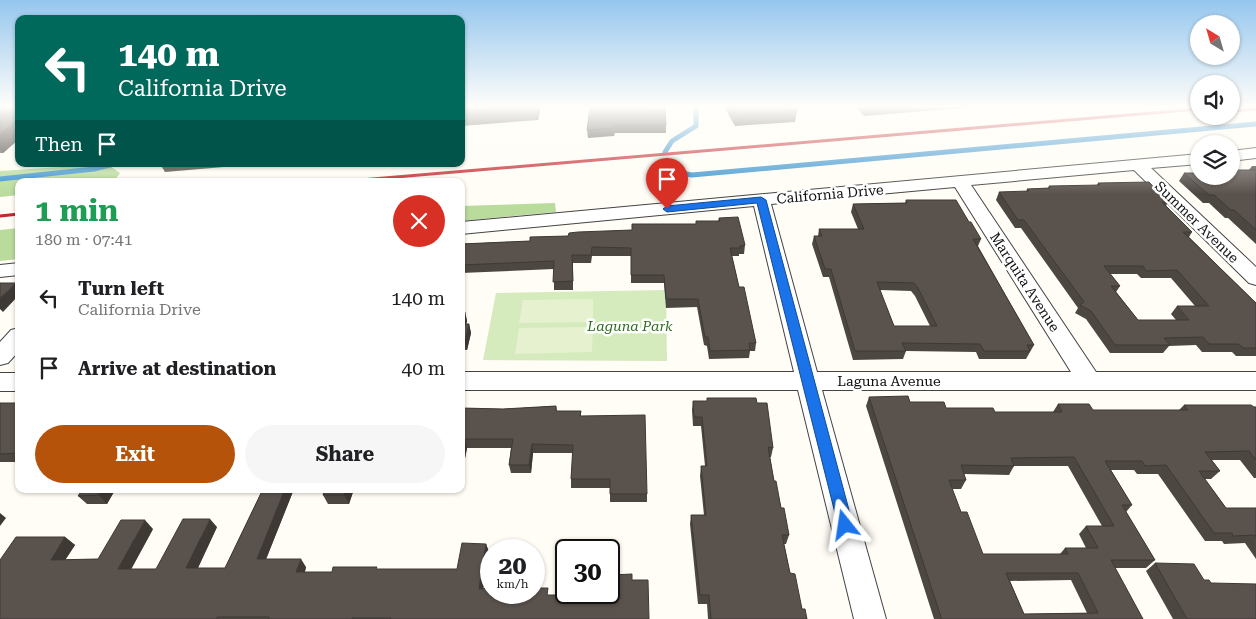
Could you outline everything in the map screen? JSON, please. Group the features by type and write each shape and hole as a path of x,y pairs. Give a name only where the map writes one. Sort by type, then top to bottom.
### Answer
{"street":[{"path":"1240,155 1256,153"},
{"name":"California Drive","path":"465,228 1190,160"},
{"name":"Summer Avenue","path":"1138,165 1256,278"},
{"name":"Marquita Avenue","path":"960,182 1090,382"},
{"path":"761,200 870,619"},
{"path":"0,271 15,269"},
{"path":"0,357 15,340"},
{"name":"Laguna Avenue","path":"465,381 1090,382 1256,380"},
{"path":"0,382 15,382"}],"green space":[{"path":"61,167 111,167 120,173 116,178 15,178 15,195 0,197 0,171"},
{"path":"555,203 556,212 465,221 465,206"},
{"path":"15,228 15,259 0,261 0,230"},
{"name":"Laguna Park","path":"666,290 667,361 483,360 496,293"},
{"path":"593,299 593,322 519,323 523,300"},
{"path":"593,327 592,352 515,354 519,328"}],"building":[{"path":"1240,170 1256,170 1256,230 1214,195 1209,195 1198,185 1240,185"},
{"path":"1184,173 1190,173 1190,178"},
{"path":"1149,182 1168,202 1162,202 1192,232 1183,232 1256,303 1256,348 1243,348 1239,344 1209,344 1203,337 1164,338 1170,345 1115,345 1091,311 1080,305 1084,302 1024,220 1018,220 999,192 1029,191 1027,189 1050,188 1049,186 1100,185 1098,183","holes":["1104,266 1143,266 1146,271 1177,270 1209,306 1177,306 1189,320 1138,320 1111,286 1120,286"]},
{"path":"906,200 956,200 981,239 973,239 1034,345 1027,345 1030,351 984,351 980,344 902,343 906,351 855,351 831,269 825,269 814,236 822,236 819,229 864,229 853,204 907,203","holes":["877,282 914,283 918,288 937,326 894,326"]},
{"path":"738,217 745,245 740,246 740,248 730,248 739,287 744,287 756,343 749,343 750,350 710,351 708,337 705,337 698,299 666,299 664,275 631,275 631,248 592,247 591,255 572,255 573,281 553,282 554,261 465,265 465,244 530,241 530,237 568,236 569,233 578,232 632,230 632,224 696,224 696,221 720,221 719,218"},
{"path":"0,283 15,283 15,284 0,298"},
{"path":"465,324 469,324 465,342"},
{"path":"908,396 910,402 944,402 946,408 993,408 995,412 1062,412 1058,404 1089,404 1093,410 1188,410 1184,405 1251,405 1256,407 1256,460 1249,451 1205,452 1220,471 1199,471 1226,508 1256,508 1256,537 1255,535 1233,536 1232,533 1214,533 1166,465 1145,466 1142,461 1105,461 1132,505 1122,505 1155,560 1111,560 1143,619 941,619 869,397","holes":["1074,457 1114,526 1086,526 1098,548 1065,548 1068,554 983,554 967,512 961,512 949,480 966,480 961,465 1014,466 1011,458","1006,573 1078,573 1098,613 1024,614"]},
{"path":"707,398 756,398 757,403 767,403 773,448 768,447 774,481 776,481 781,508 784,508 789,535 782,535 790,573 795,574 802,609 805,609 807,619 711,619 709,595 700,595 691,515 706,515 701,466 707,466 702,417 694,417 693,401 707,401"},
{"path":"0,403 15,403 15,453 0,454"},
{"path":"556,406 556,411 581,411 580,416 645,415 647,494 610,494 610,479 571,479 573,445 532,444 529,465 509,465 513,439 465,439 465,408 503,409"},
{"path":"80,493 100,493 99,495 78,496"},
{"path":"261,493 283,493 257,559 301,559 296,572 332,572 333,567 457,569 462,543 480,544 480,604 545,604 545,588 548,588 547,595 555,595 555,604 620,604 620,575 632,574 632,580 648,580 649,619 268,619 269,617 217,617 217,619 0,619 0,560 16,537 65,537 51,560 98,559 121,520 145,520 118,569 156,569 183,519 210,519 186,568 225,568"},
{"path":"324,493 345,493 344,495 323,495"},
{"path":"1155,563 1194,564 1204,580 1209,580 1211,583 1256,584 1256,619 1187,619"}],"waterway":[{"path":"665,152 672,141 680,136"},
{"path":"672,164 676,172 692,175 1125,136"},
{"path":"0,179 102,167"}],"railway":[{"path":"384,178 882,136"},
{"path":"0,216 15,214"}],"route":[{"path":"667,209 761,200 845,525"}]}
